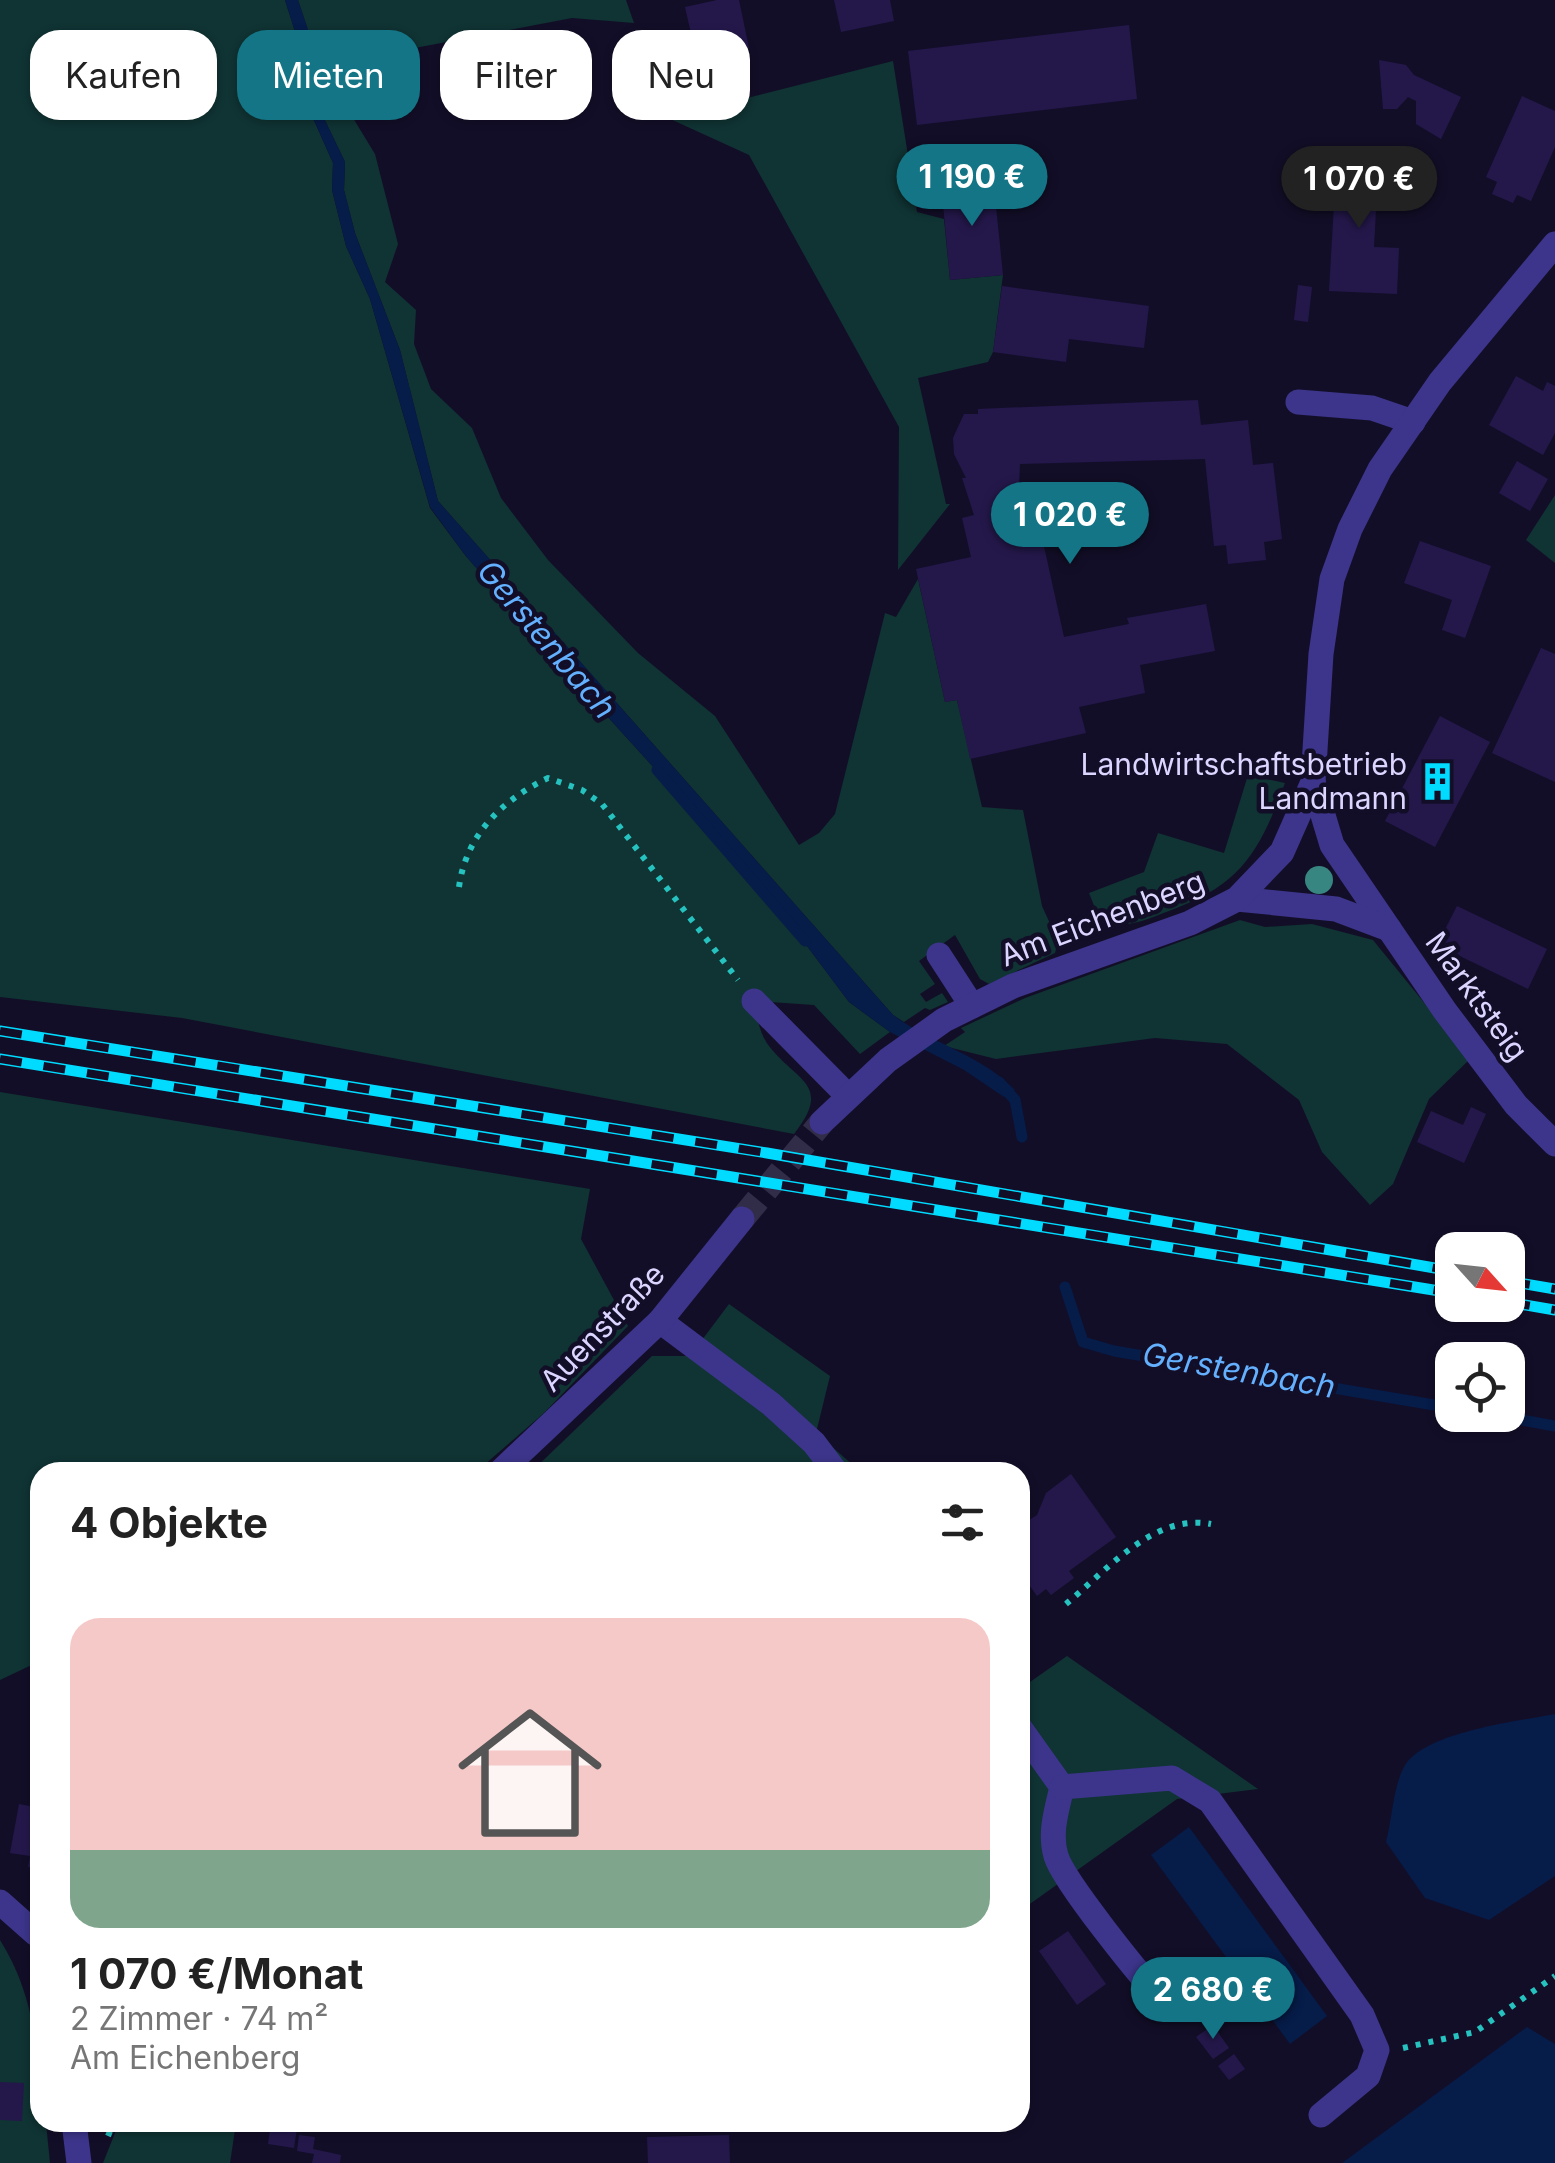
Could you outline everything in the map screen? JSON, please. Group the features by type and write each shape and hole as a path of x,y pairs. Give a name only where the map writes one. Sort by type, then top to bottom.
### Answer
{"street":[{"name":"Am Eichenberg","path":"822,1122 846,1095 944,1020 1094,955 1190,923 1237,899 1282,852 1313,782 1320,654 1332,578 1350,528 1380,469 1440,382 1555,244"},
{"path":"1298,402 1372,408 1413,422"},
{"name":"Marktsteig","path":"1313,782 1332,845 1504,1089 1555,1144"},
{"name":"Marktsteig","path":"1237,899 1336,909 1389,929"},
{"path":"939,955 972,1006"},
{"path":"754,1001 846,1095"},
{"name":"Auenstraße","path":"511,1462 660,1321 742,1220"},
{"path":"660,1321 771,1404 814,1443 828,1462"},
{"path":"1030,1742 1062,1787 1053,1824 1056,1857 1084,1900 1163,1998 1178,2000 1202,1984"},
{"path":"1062,1787 1172,1778 1210,1801 1362,2015 1376,2050 1368,2076 1321,2115"},
{"path":"0,1902 30,1929"},
{"path":"75,2132 79,2163"}],"path":[{"path":"459,886 463,857 514,794 548,778 582,790 602,804 754,1001"},
{"path":"1066,1604 1142,1540 1178,1524 1211,1524"},
{"path":"1376,2050 1475,2032 1555,1976"}],"green space":[{"path":"0,0 285,0 295,30 237,30 237,120 314,120 333,163 332,190 346,246 370,299 430,508 465,555 557,661 765,890 849,1002 890,1032 860,1054 814,1005 754,1001 766,1041 811,1094 805,1117 794,1134 182,1018 0,997"},
{"path":"298,0 626,0 634,23 572,18 509,30 440,30 440,43 420,47 420,30 308,30"},
{"path":"893,61 917,212 944,219 950,280 1003,275 993,352 988,362 918,378 946,504 950,504 898,570 899,427 749,155 672,120 750,120 750,97"},
{"path":"325,120 354,120 375,154 398,244 385,282 416,310 414,344 431,389 472,428 501,498 548,560 638,653 715,716 799,845 819,833 835,814 885,613 896,617 918,579 945,702 957,700 982,807 1023,810 1042,906 1058,941 1055,953 989,984 980,979 955,935 919,961 935,984 920,994 926,1002 942,993 948,1002 930,1010 925,1008 904,1022 893,1015 438,501 400,350 355,233 344,190 345,162"},
{"path":"1555,495 1555,563 1526,540"},
{"path":"1248,775 1285,783 1266,829 1244,864 1214,890 1194,901 1128,924 1101,923 1089,893 1144,872 1158,833 1224,853"},
{"path":"1240,920 1265,927 1312,924 1373,940 1470,1059 1429,1099 1393,1184 1370,1205 1322,1152 1299,1100 1227,1044 1155,1038 996,1059 944,1046 965,1032 961,1028 1025,998"},
{"path":"0,1092 590,1189 581,1239 628,1326 544,1413 488,1462 30,1462 30,1666 0,1680"},
{"path":"729,1304 830,1376 816,1433 849,1462 541,1462 652,1356 690,1356"},
{"path":"1067,1656 1258,1789 1177,1799 1030,1904 1030,1682"},
{"path":"0,1940 28,2005 30,2132 47,2132 50,2163 0,2163"},
{"path":"115,2132 235,2132 230,2163 103,2163"}],"water":[{"path":"285,0 298,0 308,30 295,30"},
{"path":"314,120 325,120 345,162 344,190 355,233 400,350 438,501 893,1015 988,1068 1015,1090 1004,1097 964,1070 890,1032 849,1002 765,890 465,555 430,507 370,299 346,246 332,190 333,163"},
{"path":"1555,1714 1555,1876 1489,1920 1425,1898 1386,1842 1404,1767 1414,1755 1451,1737"},
{"path":"1189,1827 1327,2016 1290,2044 1151,1855"},
{"path":"1527,2027 1555,2044 1555,2163 1342,2163"}],"building":[{"path":"739,0 745,30 690,30 685,7"},
{"path":"834,0 890,0 894,21 841,32"},
{"path":"1129,25 1137,99 917,125 908,51"},
{"path":"1379,60 1406,65 1414,75 1461,97 1441,139 1416,124 1416,101 1408,97 1397,109 1383,109"},
{"path":"1522,96 1555,111 1555,147 1531,201 1517,195 1513,203 1492,194 1497,182 1486,177"},
{"path":"1337,153 1379,155 1374,247 1399,248 1397,294 1329,291"},
{"path":"993,177 1003,275 950,280 941,182"},
{"path":"1298,285 1312,287 1308,322 1294,320"},
{"path":"1002,286 1149,306 1144,348 1069,339 1066,362 993,352"},
{"path":"1516,376 1543,391 1547,382 1555,386 1555,433 1543,455 1489,425"},
{"path":"1198,400 1201,425 1248,420 1253,465 1273,463 1282,539 1264,542 1266,560 1228,564 1226,545 1214,546 1205,459 1020,464 1019,488 1023,504 1034,501 1064,637 1129,624 1127,618 1206,604 1215,651 1140,665 1145,693 1079,707 1086,733 970,759 957,700 945,702 916,569 971,557 962,518 974,515 962,478 966,478 954,454 953,438 964,414 978,414 978,409"},
{"path":"1517,461 1548,479 1530,511 1499,493"},
{"path":"1420,541 1491,566 1465,638 1442,630 1452,600 1404,583"},
{"path":"1541,648 1555,654 1555,782 1492,753"},
{"name":"Landwirtschaftsbetrieb Landmann","path":"1440,716 1490,742 1435,847 1385,821"},
{"path":"1457,906 1547,949 1528,989 1437,945"},
{"path":"1471,1107 1486,1114 1464,1163 1417,1142 1431,1111 1463,1125"},
{"path":"1071,1474 1116,1537 1069,1571 1074,1578 1051,1595 1046,1589 1037,1596 1030,1586 1030,1520 1037,1515 1046,1493"},
{"path":"19,1804 30,1806 30,1856 10,1853"},
{"path":"1068,1931 1106,1984 1077,2005 1039,1951"},
{"path":"1213,2025 1229,2048 1213,2059 1196,2037"},
{"path":"1234,2054 1245,2069 1229,2080 1218,2066"},
{"path":"0,2082 24,2083 22,2121 0,2120"},
{"path":"270,2132 296,2132 294,2148 268,2144"},
{"path":"299,2135 315,2137 313,2149 341,2155 340,2163 312,2163 314,2154 297,2151"},
{"path":"729,2135 730,2163 648,2163 647,2137"}],"waterway":[{"name":"Gerstenbach","path":"657,770 805,941"},
{"name":"Gerstenbach","path":"999,1082 1015,1100 1022,1137"},
{"name":"Gerstenbach","path":"1065,1287 1083,1342 1114,1351 1435,1405"},
{"name":"Gerstenbach","path":"1525,1421 1555,1426"}],"tunnel":[{"path":"742,1219 822,1122"}],"railway":[{"path":"0,1031 767,1153 1435,1268"},
{"path":"0,1059 1435,1290"},
{"path":"1525,1284 1555,1289"},
{"path":"1525,1305 1555,1310"}],"place":[{"name":"Landwirtschaftsbetrieb Landmann","path":"1437,781"}]}
